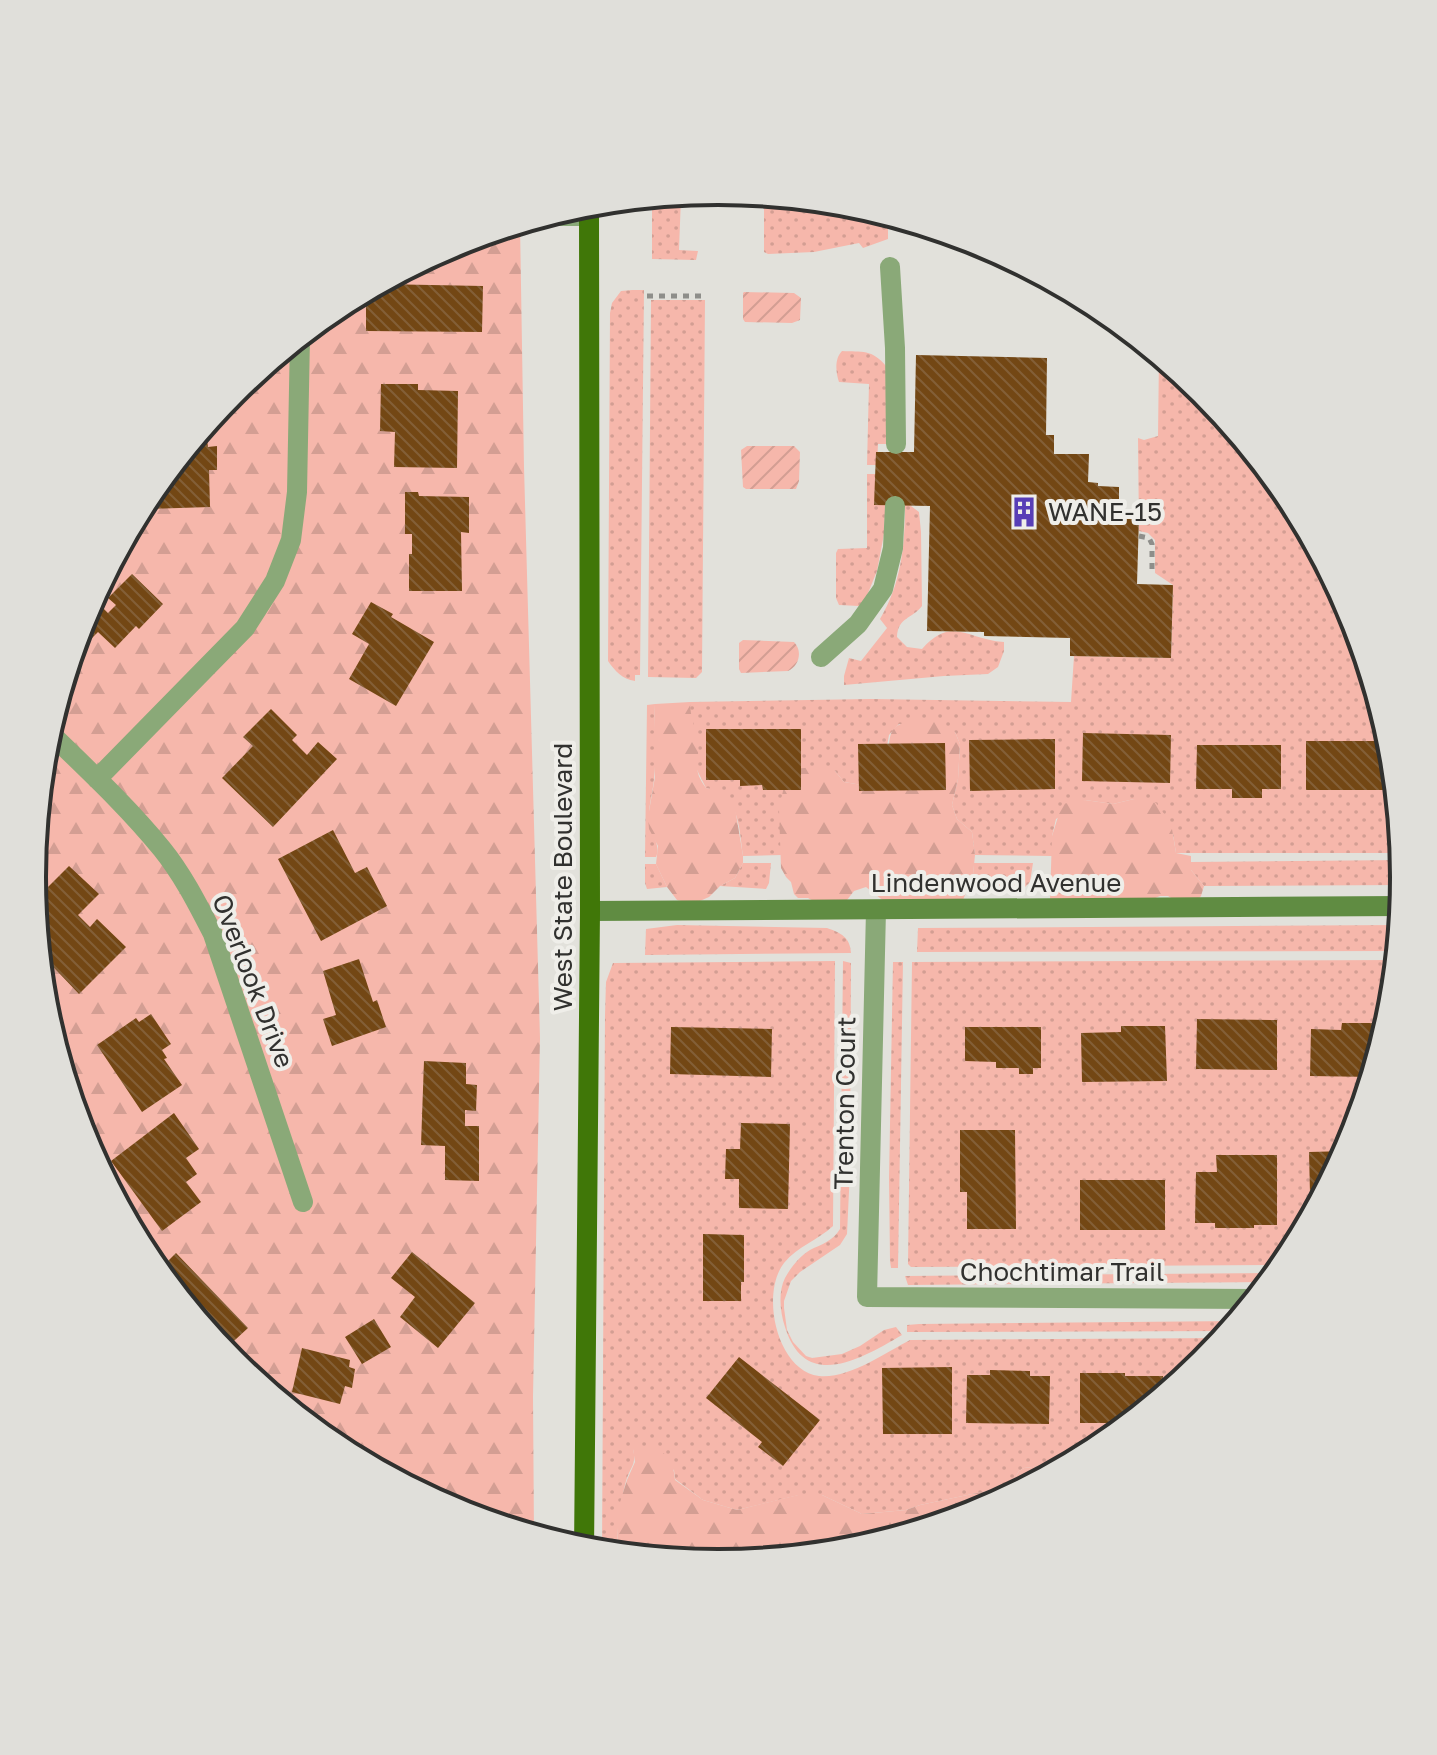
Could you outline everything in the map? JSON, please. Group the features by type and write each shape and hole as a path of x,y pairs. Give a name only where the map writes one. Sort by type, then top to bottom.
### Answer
{"main road":[{"name":"West State Boulevard","path":"584,1536 590,911 589,218"}],"street":[{"path":"890,267 896,444"},
{"path":"97,779 245,628 275,581 291,540 297,492 300,352"},
{"path":"821,657 858,624 883,589 893,548 895,506"},
{"name":"Overlook Drive","path":"60,743 123,804 164,851 193,895 213,934 303,1202"},
{"name":"Lindenwood Avenue","path":"590,911 1390,906"},
{"name":"Trenton Court","path":"867,1297 876,910"},
{"name":"Chochtimar Trail","path":"867,1297 1242,1299"}],"path":[{"path":"647,296 703,296"},
{"path":"1139,536 1149,538 1152,544 1152,574"}],"green space":[{"path":"681,206 679,250 698,251 696,260 652,259 652,209"},
{"path":"764,206 850,218 888,227 888,239 863,248 859,243 814,252 764,252"},
{"path":"520,235 540,1038 533,1397 534,1524 461,1499 382,1460 309,1411 243,1353 185,1287 159,1251 115,1175 97,1135 69,1052 59,1009 47,921 46,878 47,834 59,746 82,661 115,580 159,504 185,468 243,402 275,372 345,318 421,274"},
{"path":"644,290 640,675 635,675 635,681 619,674 608,661 610,313 612,303 621,291"},
{"path":"744,292 794,293 801,298 800,320 792,323 745,322"},
{"path":"651,300 705,300 702,672 696,678 648,677"},
{"path":"842,351 871,354 886,366 887,444 878,444 877,465 867,465 869,384 839,382 837,362"},
{"path":"1159,369 1224,434 1278,504 1301,541 1340,620 1368,703 1385,790 1390,853 1176,853 1173,834 1134,799 1113,804 1085,800 1056,819 1052,856 975,855 972,832 957,819 952,805 958,779 960,744 955,732 899,724 889,735 885,757 862,785 844,782 835,771 780,833 782,855 743,856 732,805 717,791 706,788 695,766 698,744 690,716 690,702 871,699 1071,702 1074,656 1171,658 1173,585 1155,573 1155,540 1148,533 1139,531 1138,438 1144,440 1158,436"},
{"path":"747,446 794,446 800,452 796,489 743,487 741,450"},
{"path":"867,474 877,474 886,496 884,534 877,571 864,603 859,606 839,605 836,598 836,553 838,549 867,548"},
{"path":"907,503 919,512 922,606 903,622 897,637 907,647 922,649 942,633 961,632 1004,642 1004,651 998,667 988,674 844,685 849,658 861,661 887,628 880,619 897,578"},
{"path":"743,640 794,642 799,654 797,662 788,671 741,673 739,643"},
{"path":"690,702 698,742 699,775 706,788 718,790 734,802 743,856 735,878 709,897 693,904 677,900 667,887 656,864 658,846 649,829 648,817 655,777 655,704"},
{"path":"655,704 655,770 649,816 657,852 656,857 645,857 647,705"},
{"path":"911,720 939,722 955,732 960,744 958,779 952,805 957,819 972,832 975,855 973,875 963,900 885,902 866,887 854,891 847,900 819,904 808,898 798,898 781,868 779,809 787,773 793,769 826,766 844,782 862,785 884,759 892,731"},
{"path":"1134,799 1156,803 1171,823 1176,853 1191,856 1191,870 1204,886 1201,896 1196,902 1180,903 1168,896 1141,904 1050,900 1052,836 1062,804 1085,800 1113,804"},
{"path":"1391,860 1391,885 1204,886 1191,870 1191,862"},
{"path":"743,863 771,863 766,889 720,886 735,878"},
{"path":"974,863 1033,863 1030,882 1024,888 968,887"},
{"path":"645,864 656,864 667,887 647,889"},
{"path":"677,925 827,928 844,936 851,953 645,955 646,929"},
{"path":"1390,925 1387,951 917,952 918,928"},
{"path":"1386,960 1368,1052 1340,1135 1301,1214 1268,1265 911,1267 908,1264 912,962"},
{"path":"835,961 833,1226 784,1263 773,1293 773,1311 783,1346 792,1361 804,1371 819,1376 842,1373 910,1340 1208,1338 1162,1383 1092,1437 1045,1466 1024,1468 1015,1478 996,1489 906,1510 862,1514 822,1495 799,1495 737,1510 703,1500 675,1479 674,1470 633,1449 634,1462 626,1481 617,1542 602,1539 605,1015 606,982 613,963"},
{"path":"843,961 851,963 847,1234 840,1245 791,1281 784,1301 787,1330 793,1342 812,1358 842,1354 884,1330 896,1327 902,1335 852,1360 820,1364 806,1359 794,1347 783,1321 781,1296 785,1278 796,1262 831,1239 840,1229"},
{"path":"893,962 903,962 898,1268 891,1268 890,1261"},
{"path":"1262,1273 1256,1282 908,1285 905,1276"},
{"path":"1224,1321 1215,1331 907,1332 907,1325"},
{"path":"639,1448 644,1453 651,1448 666,1455 672,1463 675,1480 703,1500 737,1510 798,1495 822,1495 862,1514 906,1510 996,1489 1015,1478 1024,1468 1045,1466 976,1499 893,1527 850,1537 762,1549 675,1549 617,1542 618,1509 635,1462 633,1449"}],"building":[{"path":"402,284 483,286 482,332 366,331 366,305"},
{"name":"WANE-15","path":"916,355 1047,358 1046,435 1054,435 1054,454 1089,454 1088,482 1119,487 1119,517 1139,517 1137,584 1173,585 1171,658 1070,656 1070,638 927,631 930,506 874,505 876,452 914,452"},
{"path":"381,384 418,384 418,390 458,391 457,468 394,467 395,432 380,431"},
{"path":"207,441 208,447 217,446 217,470 209,470 210,507 156,509"},
{"path":"405,492 418,492 419,496 469,497 469,533 461,532 462,591 409,591 412,534 405,534"},
{"path":"132,574 163,604 115,648 98,632 90,640 103,608 108,613 116,605 108,598"},
{"path":"371,602 434,642 396,706 349,679 369,644 352,634"},
{"path":"271,709 297,735 292,740 307,755 318,742 337,759 273,827 222,778 253,746 243,737"},
{"path":"706,729 801,729 801,790 763,790 762,785 740,786 740,780 706,780"},
{"path":"1083,733 1171,735 1170,783 1082,781"},
{"path":"1055,739 1055,789 970,791 969,740"},
{"path":"1306,741 1377,741 1385,790 1306,790"},
{"path":"945,743 946,790 859,791 858,744"},
{"path":"1197,745 1281,745 1281,789 1262,789 1262,798 1232,798 1232,789 1196,789"},
{"path":"333,830 355,873 367,867 387,906 321,941 278,859"},
{"path":"69,866 99,894 78,915 90,927 97,919 126,947 79,994 52,966 46,889"},
{"path":"359,959 373,1002 377,1000 386,1027 332,1046 323,1019 336,1015 323,971"},
{"path":"151,1014 171,1044 162,1050 167,1058 164,1059 182,1085 142,1112 97,1045 136,1018 139,1022"},
{"path":"1197,1019 1277,1020 1277,1070 1196,1069"},
{"path":"1342,1023 1375,1023 1360,1077 1310,1076 1311,1029 1341,1030"},
{"path":"1121,1026 1165,1026 1167,1081 1082,1082 1081,1033 1121,1032"},
{"path":"671,1027 772,1029 771,1077 670,1074"},
{"path":"965,1027 1041,1027 1041,1068 1033,1068 1033,1074 1019,1074 1019,1068 996,1068 996,1062 965,1061"},
{"path":"424,1061 466,1063 466,1084 477,1085 476,1111 465,1110 465,1126 479,1126 479,1181 445,1180 445,1146 421,1145"},
{"path":"174,1113 199,1149 186,1158 197,1174 186,1182 201,1202 162,1231 111,1161"},
{"path":"741,1123 790,1124 788,1209 739,1208 739,1179 725,1179 726,1149 740,1149"},
{"path":"960,1130 1015,1130 1016,1229 967,1229 967,1192 960,1192"},
{"path":"1333,1151 1312,1194 1310,1194 1309,1152"},
{"path":"1216,1155 1277,1155 1277,1225 1215,1228 1215,1223 1195,1223 1196,1172 1217,1172"},
{"path":"1080,1180 1165,1180 1165,1230 1080,1230"},
{"path":"703,1234 744,1235 741,1301 703,1301"},
{"path":"412,1252 475,1303 438,1348 400,1317 415,1297 391,1278"},
{"path":"176,1253 248,1328 233,1342 167,1262"},
{"path":"374,1319 391,1347 362,1364 345,1337"},
{"path":"302,1348 350,1360 349,1367 355,1369 352,1388 345,1386 340,1404 292,1392"},
{"path":"739,1357 820,1420 783,1466 758,1447 762,1442 706,1398"},
{"path":"952,1367 952,1434 883,1434 882,1368"},
{"path":"990,1370 1030,1371 1030,1376 1050,1376 1049,1424 966,1423 967,1375 990,1375"},
{"path":"1080,1373 1163,1376 1162,1383 1111,1423 1080,1423"}],"place":[{"name":"WANE-15","path":"1024,512"}]}
